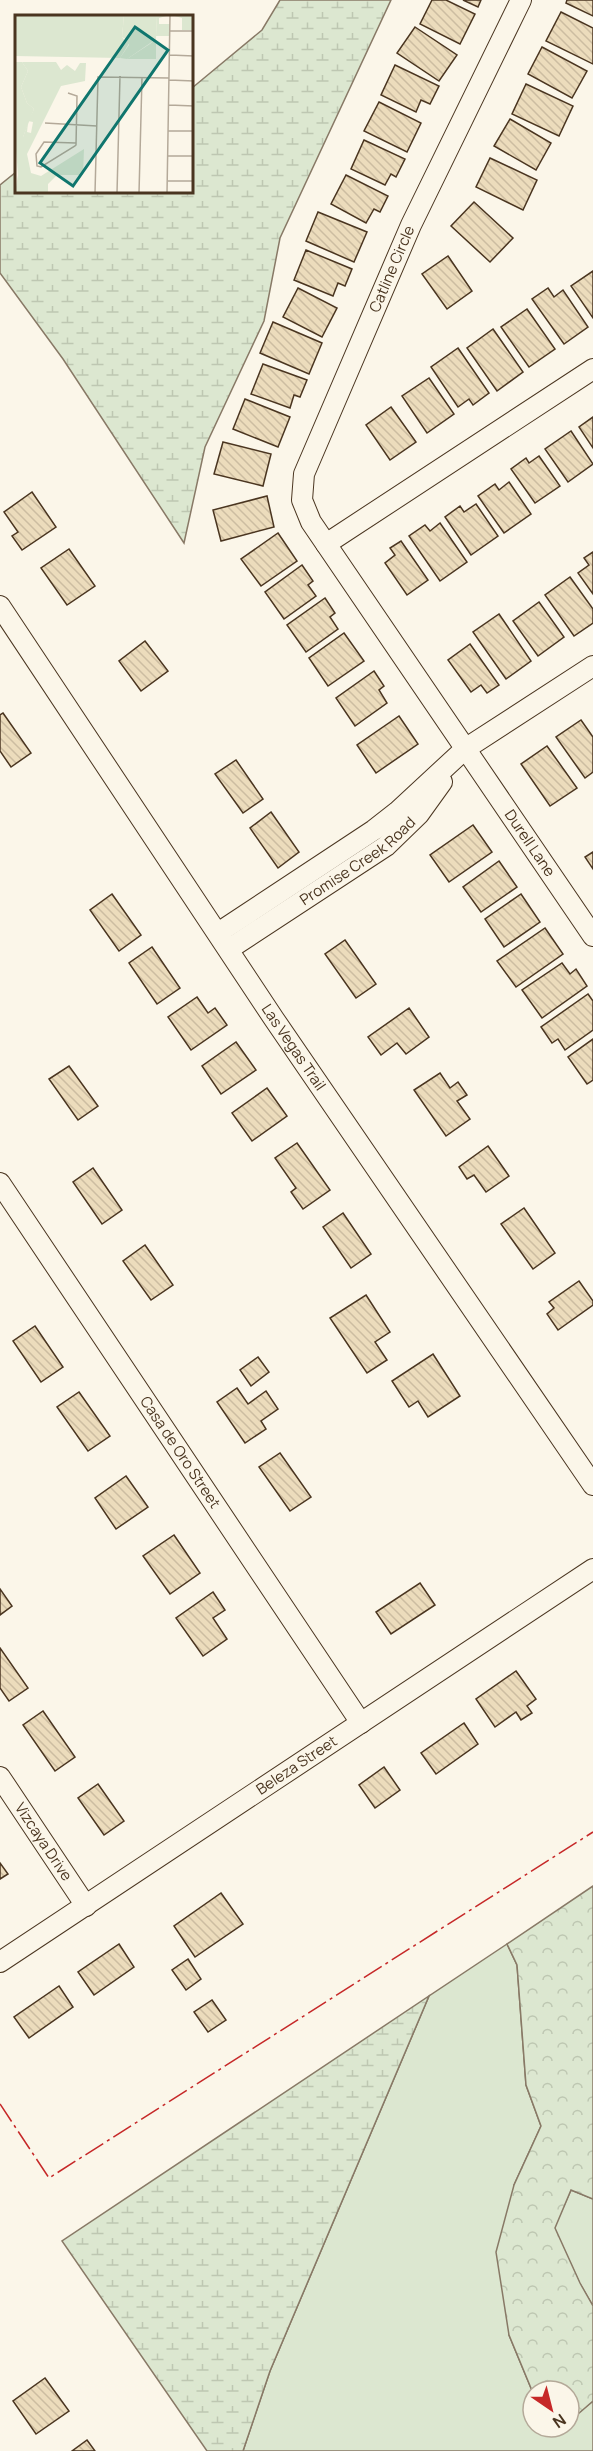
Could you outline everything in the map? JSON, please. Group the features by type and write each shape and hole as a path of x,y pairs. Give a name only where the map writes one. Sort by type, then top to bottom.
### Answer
{"street":[{"name":"Catline Circle","path":"465,749 311,522 302,500 304,474 411,225 521,0"},
{"path":"326,544 593,369"},
{"name":"Las Vegas Trail","path":"0,606 223,941 593,1485"},
{"name":"Promise Creek Road","path":"223,941 386,846 400,835 419,814 465,749 593,666"},
{"name":"Durell Lane","path":"465,749 593,936"},
{"name":"Casa de Oro Street","path":"0,1183 361,1723"},
{"name":"Beleza Street","path":"0,1962 593,1569"},
{"name":"Vizcaya Drive","path":"0,1777 86,1906"}],"green space":[{"path":"280,0 391,0 280,238 264,321 205,447 184,543 63,359 0,273 0,185 15,173 15,194 194,194 194,86 262,30"},
{"path":"593,1886 593,2199 571,2190 555,2228 593,2306 593,2401 581,2411 581,2379 527,2379 509,2335 496,2252 514,2185 541,2126 526,2085 517,1965 507,1944"},
{"path":"507,1944 517,1965 526,2085 541,2126 514,2185 509,2335 527,2379 521,2379 521,2439 581,2439 581,2410 593,2401 593,2451 243,2451 270,2371 429,1996"},
{"path":"429,1996 270,2371 243,2451 207,2451 62,2241"},
{"path":"571,2190 593,2199 593,2306 554,2228"}],"building":[{"path":"432,0 446,0 475,14 460,44 420,24"},
{"path":"463,0 481,0 478,7"},
{"path":"567,0 593,0 593,16 566,3"},
{"path":"561,12 593,28 593,64 546,41"},
{"path":"415,27 457,55 439,81 397,53"},
{"path":"542,47 587,71 572,98 528,74"},
{"path":"395,65 439,86 430,104 421,100 416,112 381,95"},
{"path":"526,84 573,106 559,136 512,114"},
{"path":"379,102 421,123 407,152 364,131"},
{"path":"510,119 551,143 536,170 494,146"},
{"path":"364,140 405,159 396,177 391,174 385,185 351,169"},
{"path":"490,158 537,180 523,210 476,187"},
{"path":"346,175 388,196 380,212 374,209 366,223 331,204"},
{"path":"474,202 513,238 490,262 451,226"},
{"path":"318,212 367,232 354,262 306,241"},
{"path":"306,250 352,269 345,286 338,283 333,296 294,280"},
{"path":"448,256 472,291 447,309 422,274"},
{"path":"593,271 593,318 571,286"},
{"path":"298,288 337,308 322,337 283,317"},
{"path":"548,288 554,297 563,290 588,327 564,344 532,299"},
{"path":"527,309 555,349 529,367 501,327"},
{"path":"273,322 322,343 309,374 260,353"},
{"path":"493,329 523,372 497,391 467,348"},
{"path":"458,348 489,393 473,405 469,399 458,407 431,367"},
{"path":"263,364 307,380 300,397 294,395 290,408 251,394"},
{"path":"429,378 454,414 427,433 402,396"},
{"path":"245,399 290,417 278,447 233,429"},
{"path":"391,407 416,442 390,460 366,425"},
{"path":"593,417 593,448 579,427"},
{"path":"571,431 593,464 568,482 545,449"},
{"path":"223,442 271,454 263,486 214,474"},
{"path":"539,456 560,486 535,503 511,469 526,458 529,463"},
{"path":"509,482 531,514 504,533 478,496 495,484 499,490"},
{"path":"32,492 56,527 22,550 12,536 18,532 4,512"},
{"path":"267,496 274,527 221,541 213,510"},
{"path":"476,504 498,536 471,555 445,517 460,506 464,512"},
{"path":"440,523 467,562 440,581 409,536 425,525 430,531"},
{"path":"278,533 297,561 261,586 241,559"},
{"path":"401,541 428,580 407,595 385,563 395,555 390,548"},
{"path":"69,549 95,586 67,605 41,568"},
{"path":"593,552 593,594 578,573 589,565 584,558"},
{"path":"302,565 313,581 308,585 316,596 284,619 265,592"},
{"path":"570,577 593,609 593,623 574,636 545,595"},
{"path":"325,598 335,613 330,617 338,629 306,652 287,625"},
{"path":"539,602 564,637 538,656 513,621"},
{"path":"499,614 531,661 506,679 473,632"},
{"path":"344,633 364,661 328,686 309,658"},
{"path":"145,641 168,671 141,691 119,661"},
{"path":"470,644 499,685 487,693 481,685 471,692 448,660"},
{"path":"374,671 384,686 379,690 387,703 355,726 336,698"},
{"path":"3,713 31,753 11,767 0,751 0,715"},
{"path":"399,716 418,744 376,773 357,745"},
{"path":"581,720 593,737 593,772 585,778 556,737"},
{"path":"547,746 577,788 550,806 521,764"},
{"path":"236,760 263,799 243,813 215,774"},
{"path":"271,812 299,852 278,868 250,828"},
{"path":"473,825 492,852 449,882 430,855"},
{"path":"593,852 593,869 585,857"},
{"path":"499,861 517,887 481,912 463,887"},
{"path":"112,894 141,935 119,951 90,910"},
{"path":"521,894 540,922 504,947 485,919"},
{"path":"545,928 563,954 516,987 497,961"},
{"path":"345,940 376,984 356,998 325,954"},
{"path":"152,947 180,988 157,1004 129,963"},
{"path":"562,963 570,974 576,969 587,986 542,1018 522,990"},
{"path":"588,994 593,1001 593,1030 565,1050 558,1039 552,1043 541,1027"},
{"path":"197,997 208,1013 215,1008 227,1025 191,1050 168,1017"},
{"path":"409,1008 429,1037 406,1054 397,1043 381,1055 368,1037"},
{"path":"593,1039 593,1080 587,1084 568,1057"},
{"path":"236,1042 256,1070 221,1094 202,1066"},
{"path":"69,1066 98,1106 78,1120 49,1079"},
{"path":"440,1073 450,1088 458,1082 467,1095 457,1101 470,1119 446,1136 414,1090"},
{"path":"267,1088 287,1116 252,1141 232,1113"},
{"path":"297,1143 330,1190 303,1209 291,1192 296,1188 275,1158"},
{"path":"488,1146 509,1176 486,1192 474,1175 467,1179 459,1167"},
{"path":"93,1168 122,1210 102,1224 73,1182"},
{"path":"524,1208 555,1253 533,1269 501,1224"},
{"path":"343,1213 371,1254 351,1268 323,1227"},
{"path":"145,1245 173,1285 151,1300 123,1261"},
{"path":"579,1281 593,1301 593,1305 558,1330 547,1314 554,1308 549,1302"},
{"path":"366,1295 390,1332 375,1342 387,1360 367,1373 330,1318"},
{"path":"35,1326 63,1367 41,1382 13,1341"},
{"path":"433,1354 460,1396 428,1417 418,1401 409,1407 392,1381"},
{"path":"258,1357 269,1372 251,1386 240,1370"},
{"path":"237,1388 248,1404 266,1391 278,1409 261,1421 266,1429 245,1443 217,1402"},
{"path":"79,1392 110,1436 88,1451 57,1407"},
{"path":"280,1453 311,1497 290,1511 259,1467"},
{"path":"126,1476 148,1507 116,1529 95,1498"},
{"path":"174,1535 200,1573 170,1594 143,1556"},
{"path":"420,1583 435,1605 391,1634 376,1612"},
{"path":"0,1589 12,1606 0,1615"},
{"path":"213,1592 225,1610 213,1618 227,1639 203,1656 176,1618"},
{"path":"0,1648 28,1688 9,1701 0,1688"},
{"path":"516,1671 536,1699 527,1706 532,1713 521,1720 516,1712 495,1727 476,1699"},
{"path":"43,1711 75,1757 55,1771 23,1725"},
{"path":"464,1723 478,1744 436,1774 421,1753"},
{"path":"384,1767 400,1790 375,1808 359,1785"},
{"path":"98,1784 124,1821 104,1835 78,1798"},
{"path":"0,1863 8,1874 0,1879"},
{"path":"221,1893 243,1924 195,1957 174,1926"},
{"path":"119,1944 134,1967 94,1995 78,1972"},
{"path":"188,1959 201,1979 186,1990 172,1970"},
{"path":"59,1986 73,2007 29,2038 14,2017"},
{"path":"212,2000 226,2020 208,2032 194,2012"},
{"path":"45,2378 69,2411 36,2434 13,2401"},
{"path":"87,2440 95,2451 72,2451"}],"power":[{"path":"0,2104 49,2178 593,1832"}]}
